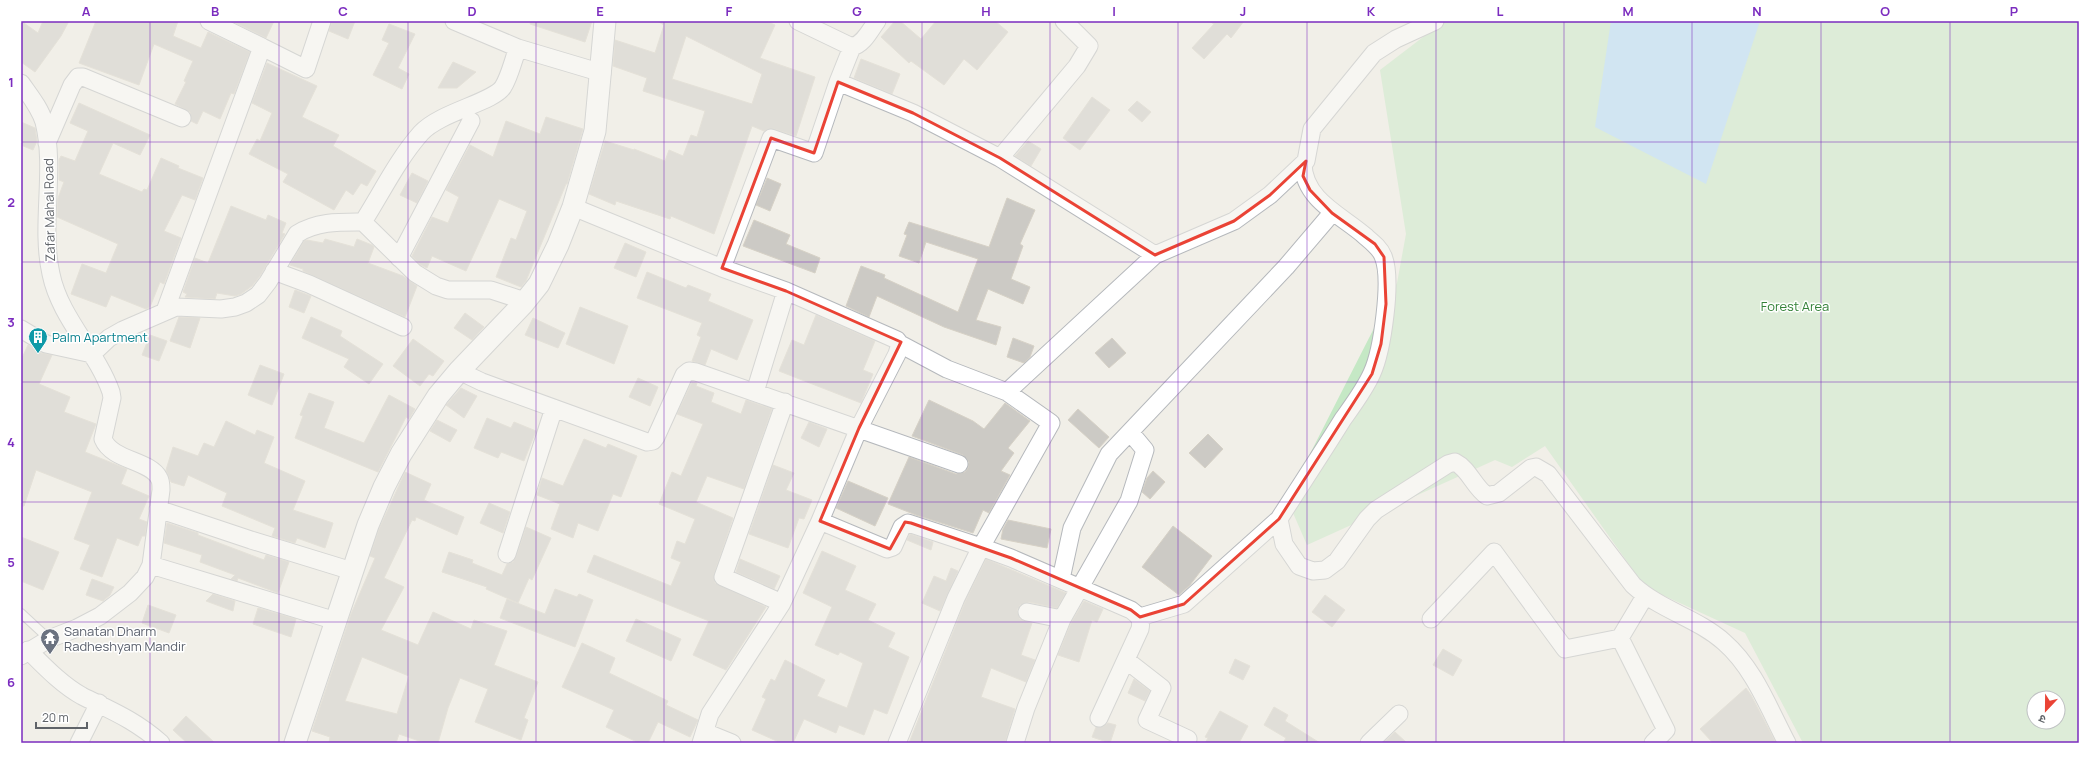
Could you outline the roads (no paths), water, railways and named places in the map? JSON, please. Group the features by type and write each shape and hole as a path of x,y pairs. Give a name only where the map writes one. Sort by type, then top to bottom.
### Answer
{"street":[{"path":"209,21 306,69 322,21"},
{"path":"454,21 518,48 602,73"},
{"path":"295,743 370,519 401,454 420,424 459,371 525,301 539,284 546,270 573,207 595,131 602,73 605,21"},
{"path":"798,21 852,47 858,45 877,21"},
{"path":"1000,158 1077,66 1088,46 1064,21"},
{"path":"1140,617 1184,604 1279,519 1372,374 1381,344 1386,304 1384,257 1375,244 1345,219 1332,213 1310,190 1303,176 1303,164 1306,161 1312,129 1374,53 1396,39 1435,21"},
{"path":"165,311 262,47"},
{"path":"722,268 771,138 814,153 838,82 852,47"},
{"path":"363,222 391,176 422,132 436,121 454,111 495,95 503,88 518,48"},
{"path":"47,144 72,85 78,77 84,77 182,118"},
{"path":"838,82 913,113 1000,158 1155,255"},
{"name":"Zafar Mahal Road","path":"21,84 36,104 44,121 47,144 48,250 51,274 65,312 92,354 107,382 112,398 103,439 106,446 113,451 145,466 160,478 161,490 151,565 145,577 130,593 100,616 77,628 48,639 25,653"},
{"path":"399,258 470,121"},
{"path":"1007,392 1155,255 1234,221 1270,195 1306,161"},
{"path":"573,207 722,268 786,291 897,340 900,344 948,369 1007,392 1051,423 981,547 956,598 897,743"},
{"path":"1061,580 1072,528 1109,454 1286,267 1332,213"},
{"path":"21,329 46,344 92,354 109,338 118,332 165,311 184,306 221,309 235,308 258,295 274,271 290,242 298,234 306,228 328,223 363,222 399,258 423,278 448,290 462,291 485,289 525,301"},
{"path":"274,271 309,284 402,327"},
{"path":"755,392 786,291"},
{"path":"732,743 703,738 710,714 782,603 820,521 859,428 897,354 900,344"},
{"path":"459,371 482,382 647,442 653,441 656,438 680,380 689,371 785,402 959,464"},
{"path":"782,603 723,577 785,402"},
{"path":"507,554 554,408"},
{"path":"1015,743 1026,708 1062,619 1129,501 1145,450 1130,432"},
{"path":"1279,519 1284,544 1299,566 1313,571 1325,570 1338,561 1367,519 1376,510 1448,464 1455,462 1461,465 1481,492 1487,496 1499,493 1531,468 1536,467 1548,474 1634,585 1645,596 1687,618 1724,641 1750,673 1787,743"},
{"path":"158,509 251,540 352,571"},
{"path":"820,521 887,549 893,547 902,527 908,523 981,547 1131,610 1140,617 1142,622 1140,629 1100,718"},
{"path":"1431,619 1494,552 1565,649 1620,638 1645,596"},
{"path":"151,565 336,621"},
{"path":"1027,612 1062,619"},
{"path":"1620,638 1666,730 1653,743"},
{"path":"25,653 67,686 130,719 161,743"},
{"path":"1126,660 1162,688 1147,720 1188,739 1187,743"},
{"path":"79,743 99,703"},
{"path":"1368,743 1399,714"}],"lane":[{"path":"21,613 48,639"}],"water":[{"path":"1611,21 1760,21 1706,184 1595,127"}],"place":[{"name":"Palm Apartment","path":"38,354"},
{"name":"Sanatan Dharm Radheshyam Mandir","path":"50,655"}],"park label":[{"name":"Forest Area","path":"1795,306"}]}
